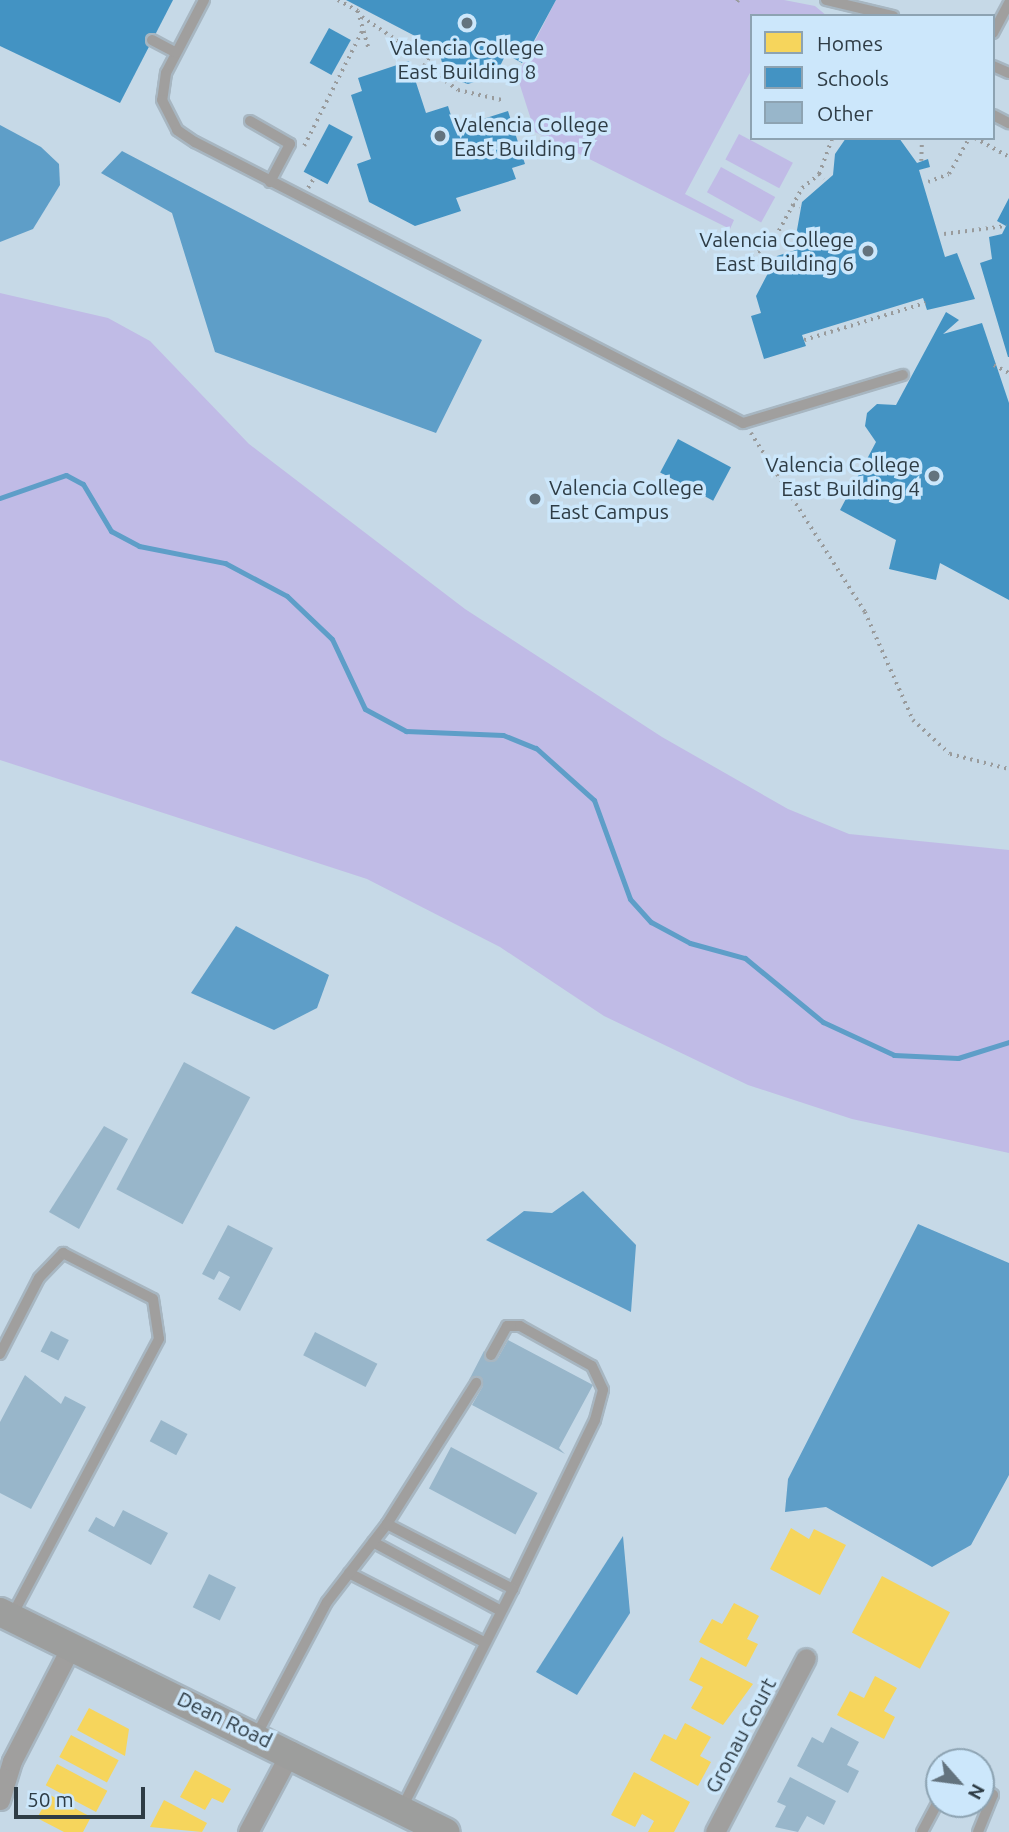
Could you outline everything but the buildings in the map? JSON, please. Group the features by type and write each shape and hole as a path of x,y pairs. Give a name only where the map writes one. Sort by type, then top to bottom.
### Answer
{"main road":[{"name":"Dean Road","path":"6,1614 257,1734 446,1832"}],"street":[{"path":"0,1801 12,1760 72,1645"},
{"name":"Gronau Court","path":"715,1832 806,1658"},
{"path":"248,1832 291,1751"}],"lane":[{"path":"204,0 176,52 162,100 177,130 270,182 743,423 903,374"},
{"path":"826,0 885,14"},
{"path":"995,29 1009,3"},
{"path":"152,40 176,52"},
{"path":"250,121 290,144 270,182"},
{"path":"0,1354 39,1278 63,1253 153,1299 159,1339 6,1614"},
{"path":"401,1808 596,1420 603,1390 592,1366 520,1326 507,1326 491,1355"},
{"path":"257,1734 349,1573 387,1524 476,1383"},
{"path":"387,1524 513,1589"},
{"path":"373,1542 501,1611"},
{"path":"349,1573 484,1642"}],"path":[{"path":"338,0 410,49"},
{"path":"360,16 369,49"},
{"path":"300,153 363,29"},
{"path":"435,46 424,65 458,90 502,100"},
{"path":"740,263 772,243 793,205 819,174 831,140"},
{"path":"921,162 922,140"},
{"path":"928,182 949,174 968,140"},
{"path":"979,140 1009,157"},
{"path":"819,174 824,179"},
{"path":"307,190 314,178"},
{"path":"793,205 800,207"},
{"path":"944,234 1006,226"},
{"path":"804,340 925,303"},
{"path":"994,365 1009,373"},
{"path":"743,423 865,612 913,720 950,754 1009,769"}],"shaded area":[{"path":"556,0 784,0 815,6 825,14 750,14 750,73 685,194 734,220 730,229 535,132 517,76"},
{"path":"739,134 793,163 779,188 725,160"},
{"path":"721,167 775,197 761,222 707,192"},
{"path":"0,293 108,318 150,341 249,444 465,609 662,737 788,809 849,834 1009,850 1009,1153 852,1119 748,1085 604,1016 500,947 367,879 0,760"}],"water":[{"path":"0,125 41,147 59,164 60,185 33,229 0,242"},
{"path":"122,151 482,340 436,433 215,352 172,213 101,173"},
{"path":"236,926 329,975 317,1008 274,1030 191,993"},
{"path":"583,1191 636,1245 631,1312 486,1240 524,1211 552,1213"},
{"path":"918,1224 1009,1263 1009,1475 971,1545 932,1567 826,1507 785,1512 788,1479"},
{"path":"623,1536 630,1613 577,1695 536,1672"}],"waterway":[{"path":"0,498 66,475 83,484 111,531 139,546 225,563 287,596 332,639 365,709 406,731 503,735 536,748 594,800 630,899 651,922 690,943 745,958 823,1022 894,1055 958,1058 1009,1042"}],"place":[{"name":"Valencia College East Building 8","path":"467,23"},
{"name":"Valencia College East Building 7","path":"440,136"},
{"name":"Valencia College East Building 6","path":"868,251"},
{"name":"Valencia College East Building 4","path":"934,476"},
{"name":"Valencia College East Campus","path":"535,499"}]}
